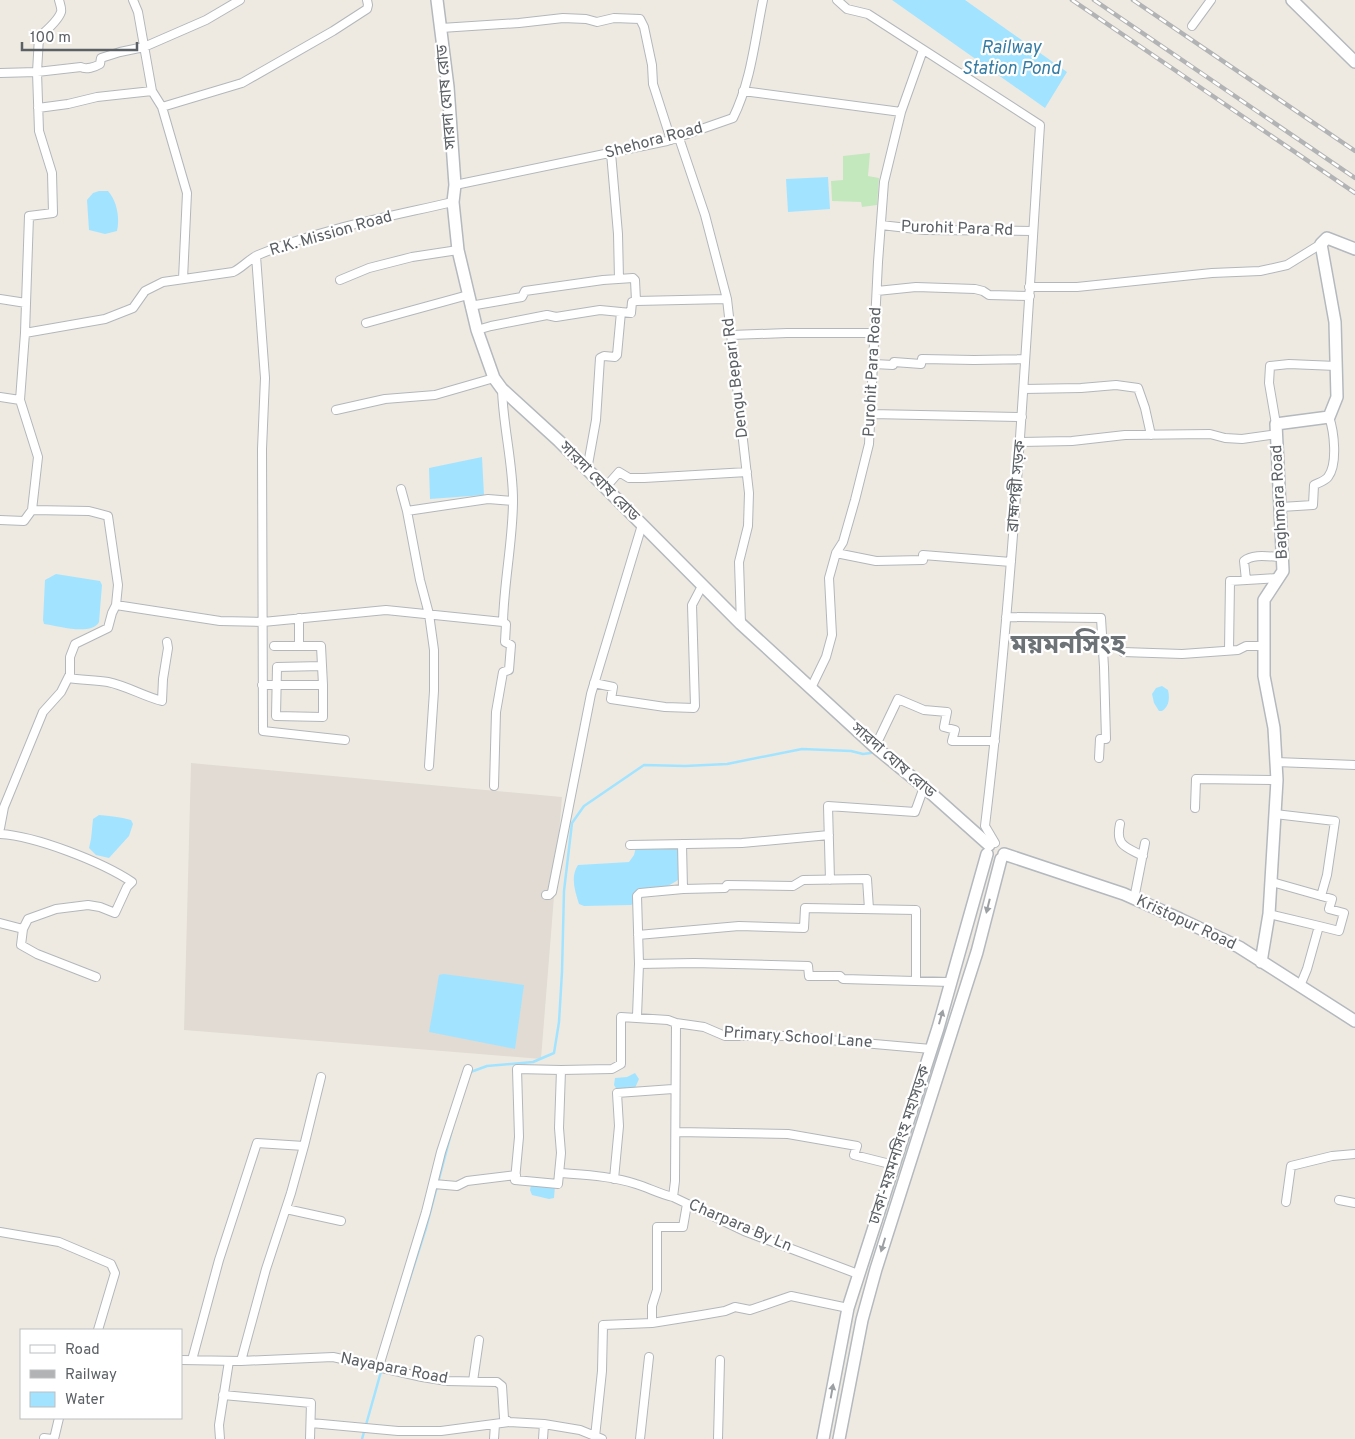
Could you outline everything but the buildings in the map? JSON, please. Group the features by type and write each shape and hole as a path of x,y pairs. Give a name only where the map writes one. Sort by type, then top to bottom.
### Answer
{"main road":[{"path":"1292,0 1355,62"},
{"name":"সারদা ঘোষ রোড","path":"438,1 448,87 455,185 453,202 458,250 476,330 494,378 502,389 587,470 741,624 875,747 924,787 990,848 1002,846 1002,856"},
{"path":"1329,417 1337,397 1335,322 1321,244 1328,238 1355,249"},
{"name":"Baghmara Road","path":"1261,962 1272,882 1277,780 1274,728 1264,676 1264,600 1283,571 1276,429 1329,417"},
{"name":"ঢাকা-ময়মনসিংহ মহাসড়ক","path":"823,1439 848,1308 931,1049 990,848"},
{"name":"ঢাকা-ময়মনসিংহ মহাসড়ক","path":"839,1439 862,1320 876,1269 977,952 1002,856"},
{"name":"Kristopur Road","path":"1002,856 1134,899 1239,947 1355,1021"}],"street":[{"path":"0,520 24,521 32,510 38,456 20,400 26,333 29,216 53,213 52,172 39,131 37,72 39,37 60,14 59,0"},
{"path":"133,0 138,12 152,91 162,107 186,193 183,279"},
{"path":"0,72 37,72 81,67 85,69 100,64 101,58 144,47 206,20 240,0"},
{"path":"162,107 242,83 333,31 367,8 367,0"},
{"name":"Shehora Road","path":"455,185 675,139 733,118 741,103 752,62 763,0"},
{"path":"838,0 847,9 868,14 923,50"},
{"path":"1192,26 1211,0"},
{"name":"Dengu Bepari Rd","path":"441,28 563,18 586,19 597,22 614,18 640,19 644,27 652,65 653,84 705,215 726,298 749,493 748,526 739,562 741,624"},
{"name":"Purohit Para Road","path":"811,688 826,658 832,635 829,578 836,553 843,542 856,500 869,444 884,182 902,112 923,50"},
{"name":"ব্রাহ্মপল্লী সড়ক","path":"923,50 1040,125 1021,442 995,741 985,826 990,848"},
{"path":"38,108 68,104 97,97 152,91"},
{"path":"743,92 902,112"},
{"path":"611,153 618,234 618,279"},
{"name":"R.K. Mission Road","path":"26,333 105,319 133,308 145,291 154,286 183,279 232,272 242,268 256,256 356,224 453,202"},
{"name":"Purohit Para Rd","path":"881,226 925,230 1033,231"},
{"path":"1029,287 1077,286 1212,272 1260,271 1287,265 1321,244"},
{"path":"340,280 369,268 412,256 458,250"},
{"path":"256,256 265,378 262,449 263,731 345,740"},
{"path":"366,323 469,300 522,297 525,291 618,279 633,278 635,280 636,301"},
{"path":"877,291 916,287 975,290 983,291 989,295 1030,296"},
{"path":"0,298 26,303"},
{"path":"476,330 547,315 556,317 600,310 632,312 632,302 636,301 726,298"},
{"path":"587,470 596,420 600,358 617,355 621,312"},
{"path":"731,334 875,333"},
{"path":"874,364 893,365 894,362 922,364 922,359 1025,359"},
{"path":"1021,442 1072,441 1125,435 1210,434 1225,438 1242,439 1276,429 1269,383 1270,366 1289,364 1336,366"},
{"path":"336,410 384,399 435,395 494,378"},
{"path":"1024,389 1116,385 1138,388 1145,408 1150,435"},
{"path":"494,786 496,712 503,672 509,670 511,646 505,642 506,624 503,622 513,501 502,389"},
{"path":"0,397 20,400"},
{"path":"871,414 1022,417"},
{"path":"1281,507 1313,505 1314,485 1327,478 1334,466 1333,427 1329,417"},
{"path":"605,488 618,472 629,478 747,472"},
{"path":"401,489 429,614 434,650 434,691 429,766"},
{"path":"407,511 488,498 513,501"},
{"path":"0,828 4,807 44,712 61,692 70,674 70,657 75,644 108,628 116,605 118,584 108,516 89,511 32,510"},
{"path":"546,895 552,892 594,683 642,525"},
{"path":"836,553 876,561 922,560 922,555 1011,562"},
{"path":"1246,580 1244,561 1246,559 1251,557 1283,556"},
{"path":"1229,650 1230,581 1278,578"},
{"path":"594,683 612,687 612,699 665,707 694,708 692,605 702,586"},
{"path":"116,605 220,621 263,622 386,610 503,622"},
{"path":"1006,617 1100,618 1104,667 1106,739 1100,739 1099,758"},
{"path":"299,618 299,646"},
{"path":"68,678 108,682 162,701 168,648 167,642"},
{"path":"274,646 321,646 323,685 323,717 276,716 278,667 322,666"},
{"path":"1123,652 1182,654 1238,650 1246,646 1264,646"},
{"path":"262,685 323,685"},
{"path":"875,747 898,699 924,710 947,712 944,726 955,730 952,741 995,741"},
{"path":"1276,762 1355,765"},
{"path":"1195,808 1196,779 1277,780"},
{"path":"830,880 828,806 915,812 924,787"},
{"path":"1275,814 1335,821 1327,875 1321,896"},
{"path":"1120,824 1119,841 1123,846 1143,856"},
{"path":"0,834 14,835 52,846 117,872 132,882 127,887 115,914 92,905 56,909 28,919 23,929 21,945 37,954 96,977"},
{"path":"630,845 742,843 829,835"},
{"path":"1134,899 1145,843"},
{"path":"682,844 683,888"},
{"path":"561,1070 560,1172 558,1184 515,1180 519,1137 517,1069 612,1069 621,1064 621,1016 637,1016 639,964 637,896 640,893 683,888 725,888 727,885 793,886 803,880 866,879 869,909"},
{"path":"1269,914 1339,931 1344,913 1329,909 1332,899 1272,882"},
{"path":"638,935 732,927 804,928 805,908 916,910 916,981"},
{"path":"0,923 23,929"},
{"path":"1300,986 1307,969 1319,926"},
{"path":"639,964 694,963 808,966 809,976 840,976 843,979 951,982"},
{"name":"Primary School Lane","path":"637,1016 704,1027 725,1036 784,1036 931,1049"},
{"name":"Charpara By Ln","path":"676,1023 676,1181 673,1197 744,1232 858,1274"},
{"path":"379,1366 468,1069"},
{"path":"241,1361 266,1269 304,1146 321,1077"},
{"path":"614,1179 619,1126 617,1093 673,1089"},
{"path":"676,1132 788,1134 857,1146 854,1155 894,1165"},
{"path":"192,1360 217,1268 257,1143 304,1146"},
{"path":"1286,1202 1291,1166 1332,1156 1355,1154"},
{"path":"560,1172 637,1184 658,1194 673,1197"},
{"path":"434,1184 457,1186 468,1181 516,1175"},
{"path":"1339,1200 1355,1203"},
{"path":"652,1323 652,1306 657,1290 657,1227 683,1227 687,1204"},
{"path":"286,1209 341,1221"},
{"path":"0,1232 59,1242 111,1264 115,1273 98,1329"},
{"path":"312,1423 397,1435 442,1435 509,1422 544,1424 580,1430 598,1438 603,1325 652,1323 725,1311 734,1307 750,1310 792,1296 848,1308"},
{"path":"473,1381 479,1340"},
{"path":"640,1439 648,1356"},
{"name":"Nayapara Road","path":"182,1360 241,1361 333,1357 422,1377 447,1381 500,1384 502,1386 504,1418 509,1422"},
{"path":"718,1439 720,1360"},
{"path":"220,1439 219,1425 229,1361"},
{"path":"223,1395 311,1403 312,1423 310,1439"},
{"path":"44,1439 53,1439 59,1419"},
{"path":"494,1439 495,1424"},
{"path":"543,1439 544,1424"},
{"path":"579,1439 580,1430"}],"shaded area":[{"path":"191,763 562,797 541,1059 184,1030"}],"green space":[{"path":"870,153 868,176 879,178 877,205 862,207 861,202 832,201 831,181 843,180 843,156"}],"water":[{"name":"Railway Station Pond","path":"892,0 965,0 1067,72 1045,108"},
{"path":"828,177 830,209 788,212 786,179"},
{"path":"108,191 114,200 118,215 117,231 105,234 89,230 87,200 93,193"},
{"path":"482,457 484,495 430,499 429,468"},
{"path":"56,574 100,581 102,585 99,622 95,626 89,629 74,629 44,624 45,580"},
{"path":"1162,686 1168,690 1169,699 1168,705 1162,711 1159,711 1154,703 1152,694 1156,688"},
{"path":"99,815 131,820 133,824 129,836 109,858 96,855 89,848 93,819"},
{"path":"636,847 674,847 679,849 681,876 673,883 633,897 633,904 631,905 584,906 579,904 574,879 578,865 629,862 634,855"},
{"path":"444,974 524,985 515,1049 429,1032 439,975"},
{"path":"635,1073 639,1079 635,1088 617,1090 614,1085 615,1078 627,1077"},
{"path":"531,1185 555,1186 554,1198 549,1199 532,1195"}],"waterway":[{"path":"468,1073 487,1066 533,1062 554,1053 559,1022 564,891 572,823 584,806 644,765 727,764 802,749 871,753"},
{"path":"395,1325 426,1228 453,1126"},
{"path":"362,1439 382,1368"}],"railway":[{"path":"1072,0 1355,193"},
{"path":"1094,0 1355,178"},
{"path":"1133,0 1355,151"}],"district":[{"name":"ময়মনসিংহ","path":"1068,646"}]}
